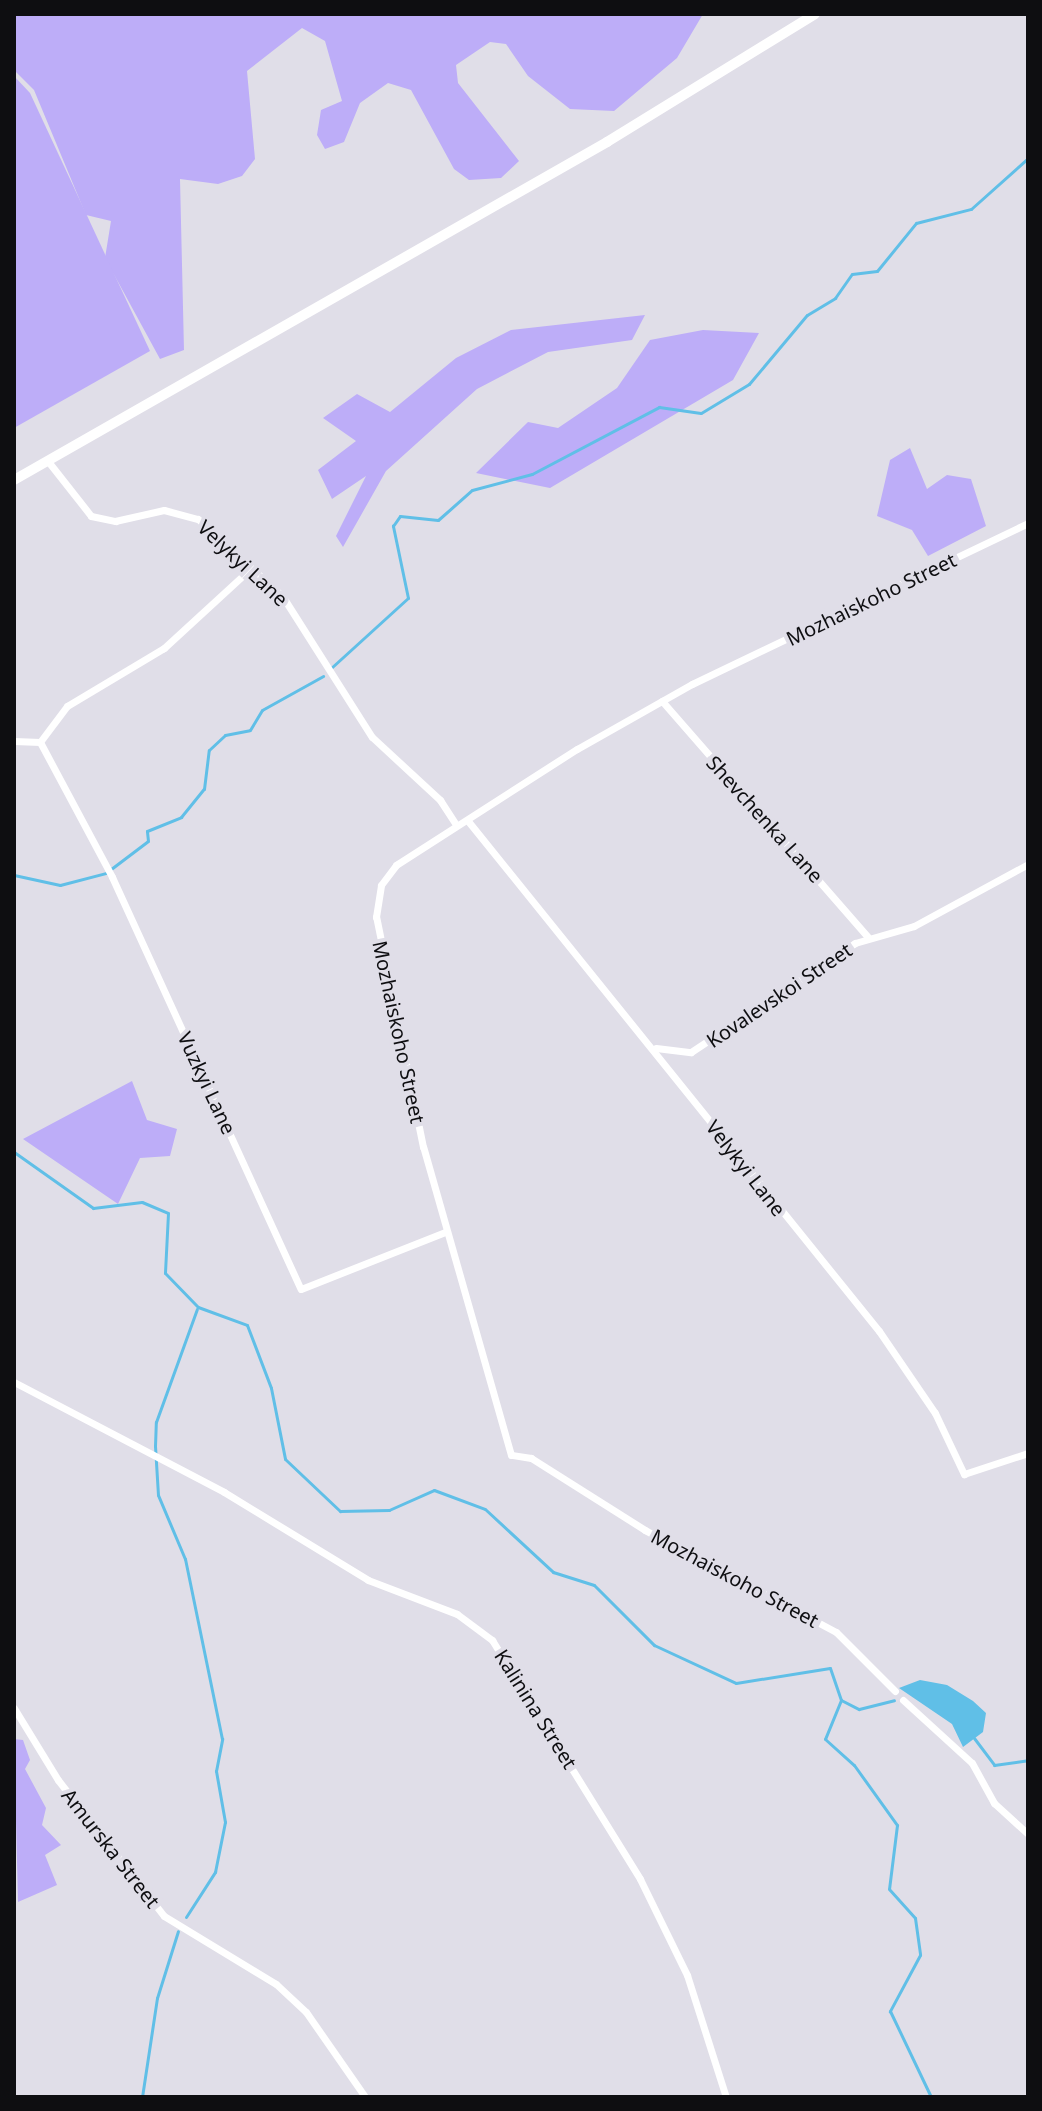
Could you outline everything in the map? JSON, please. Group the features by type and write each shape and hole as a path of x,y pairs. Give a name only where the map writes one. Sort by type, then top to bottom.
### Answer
{"main road":[{"path":"14,480 633,126 815,14"}],"street":[{"name":"Velykyi Lane","path":"47,460 91,516 115,521 164,510 198,519 293,610 372,737 440,800 456,825"},
{"name":"Mozhaiskoho Street","path":"895,1691 836,1632 645,1530 531,1458 511,1455 445,1232 376,917 381,885 396,865 456,825 468,821 662,701 1028,523"},
{"path":"14,741 40,742 67,706 164,648 250,569"},
{"name":"Shevchenka Lane","path":"662,701 868,937"},
{"name":"Vuzkyi Lane","path":"40,742 112,877 301,1289 445,1232"},
{"name":"Velykyi Lane","path":"468,821 656,1048 879,1331 935,1413 964,1474 1028,1453"},
{"name":"Kovalevskoi Street","path":"656,1048 681,1054 706,1045 868,937 914,926 1028,864"},
{"name":"Kalinina Street","path":"14,1382 224,1492 368,1580 457,1614 492,1640 640,1879 687,1975 726,2097"},
{"path":"903,1700 972,1763 994,1803 1028,1834"},
{"name":"Amurska Street","path":"14,1708 58,1780 164,1916 276,1984 306,2012 365,2097"}],"shaded area":[{"path":"14,14 703,14 677,58 614,111 570,109 528,76 506,44 490,42 456,65 458,83 519,161 501,178 469,180 454,169 411,90 388,83 360,103 344,142 325,149 317,135 321,110 342,101 325,41 302,28 247,71 255,159 242,176 218,184 180,179 184,350 160,359 105,258 111,221 86,215 34,90 14,70"},
{"path":"14,76 30,93 150,351 14,428"},
{"path":"645,315 632,340 548,352 477,389 386,471 343,547 336,536 366,476 332,499 318,470 356,441 323,418 357,394 390,412 456,358 511,330"},
{"path":"703,330 759,333 733,380 550,488 476,473 528,422 558,428 617,388 650,340"},
{"path":"910,448 927,489 947,475 971,479 986,526 928,556 912,530 877,516 890,460"},
{"path":"132,1081 147,1120 177,1129 170,1156 140,1158 118,1204 23,1139"},
{"path":"14,1739 23,1740 30,1760 25,1769 46,1808 42,1825 61,1845 45,1855 57,1885 18,1902"}],"water":[{"path":"920,1680 947,1685 973,1701 986,1713 983,1732 963,1747 952,1724 899,1688"}],"waterway":[{"path":"331,668 408,598 393,526 400,516 438,520 472,490 532,474 659,407 701,413 749,384 807,315 835,298 852,274 877,271 916,223 971,209 1028,158"},
{"path":"111,869 148,841 147,831 181,817 204,789 209,750 225,735 250,730 262,710 323,676"},
{"path":"14,875 60,885 106,873"},
{"path":"14,1152 93,1208 142,1202 168,1213 165,1273 198,1307 247,1325 271,1388 285,1459 340,1511 389,1510 434,1490 485,1509 553,1572 594,1585 654,1645 736,1683 830,1668 841,1700 859,1709 894,1700"},
{"path":"186,1917 215,1872 225,1822 216,1771 222,1739 185,1559 158,1495 155,1446 156,1422 197,1309"},
{"path":"841,1700 825,1739 854,1765 897,1825 889,1889 915,1918 920,1955 890,2011 931,2097"},
{"path":"974,1738 994,1765 1028,1760"},
{"path":"142,2097 157,1998 178,1931"}]}
